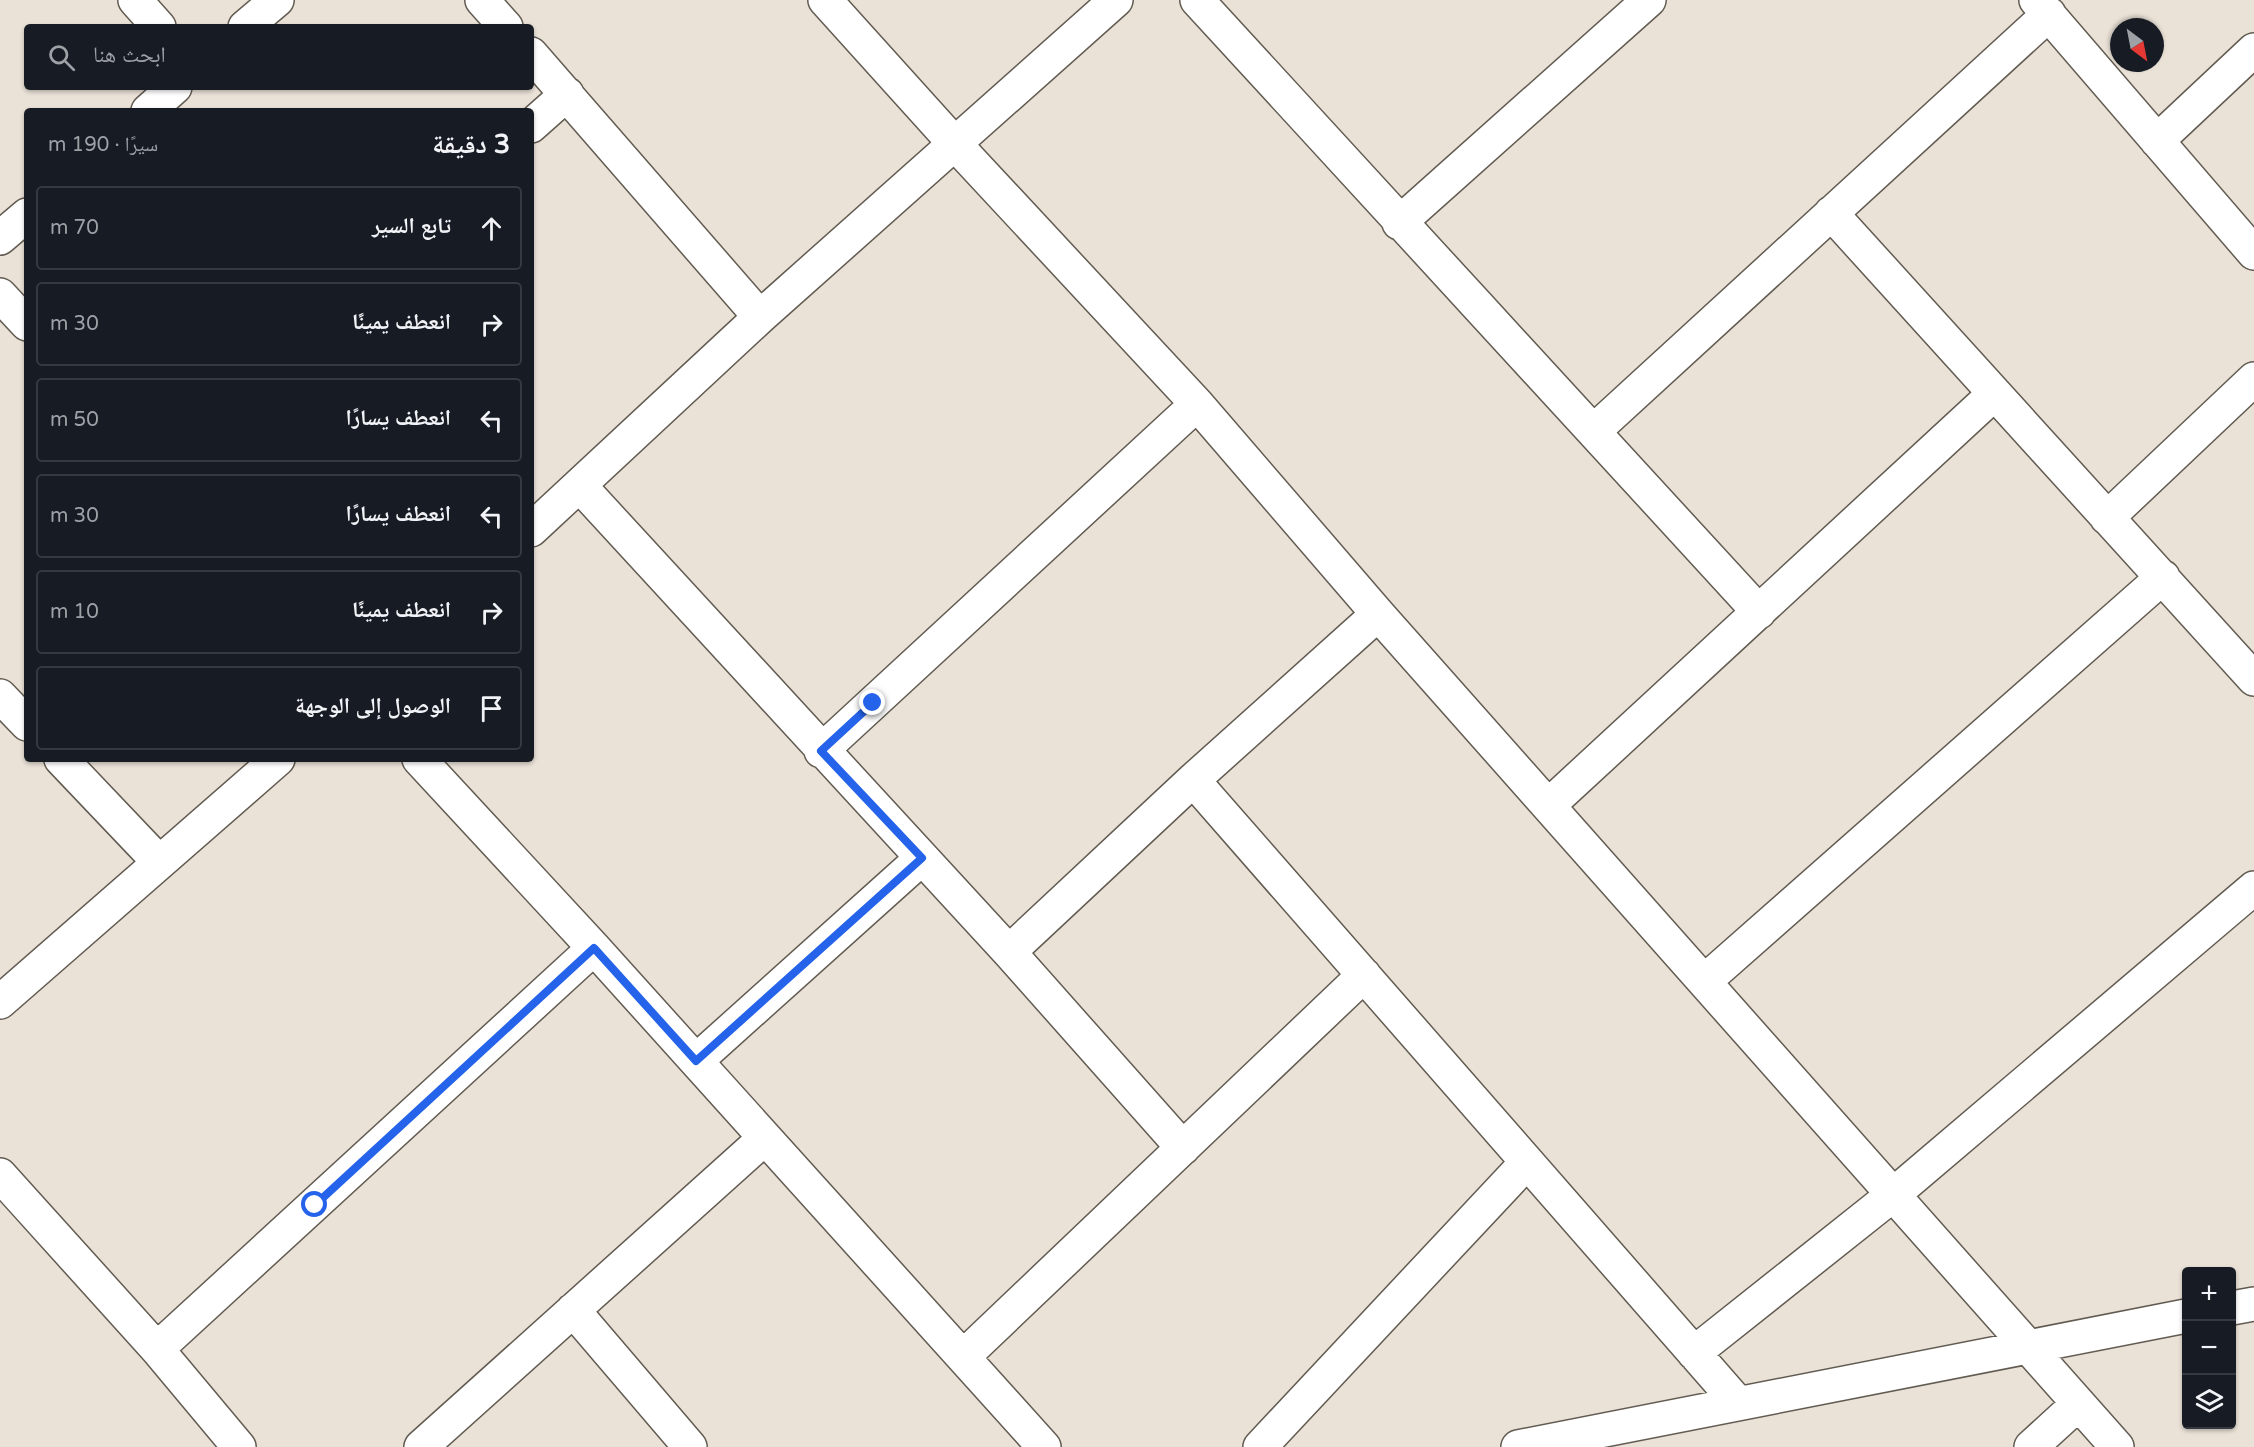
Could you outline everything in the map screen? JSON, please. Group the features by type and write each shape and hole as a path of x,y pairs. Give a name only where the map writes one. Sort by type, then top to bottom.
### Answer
{"street":[{"path":"135,0 156,24"},
{"path":"249,24 277,0"},
{"path":"482,0 503,24"},
{"path":"825,0 955,144 1197,404 1378,614 1706,980 2117,1447"},
{"path":"534,527 760,317 1116,0"},
{"path":"1197,0 1399,223 1594,430 1759,612"},
{"path":"1399,223 1649,0"},
{"path":"1594,430 1831,213 2043,7 2254,253"},
{"path":"2157,141 2254,50"},
{"path":"534,57 760,317"},
{"path":"151,108 172,90"},
{"path":"534,123 567,94"},
{"path":"1831,213 2254,679"},
{"path":"0,238 24,218"},
{"path":"0,295 24,321"},
{"path":"2107,518 2254,379"},
{"path":"1549,806 1994,394"},
{"path":"821,751 1197,404"},
{"path":"580,486 821,751 1009,952 1183,1148"},
{"path":"1706,980 2163,577"},
{"path":"1009,952 1193,780 1378,614"},
{"path":"0,696 24,721"},
{"path":"64,762 159,862"},
{"path":"0,1002 275,762"},
{"path":"422,762 594,948 1044,1447"},
{"path":"1193,780 1738,1403"},
{"path":"696,1061 922,858"},
{"path":"1694,1353 1894,1194 2254,888"},
{"path":"157,1349 594,948"},
{"path":"963,1357 1364,975"},
{"path":"421,1447 765,1138"},
{"path":"1260,1447 1527,1162"},
{"path":"0,1175 157,1349 239,1447"},
{"path":"2236,1307 2254,1304"},
{"path":"573,1310 690,1447"},
{"path":"1518,1447 2028,1346 2182,1318"},
{"path":"2031,1447 2078,1404"}],"route":[{"path":"315,1205 594,948 696,1061 818,952 922,858 821,751 873,703"}]}
